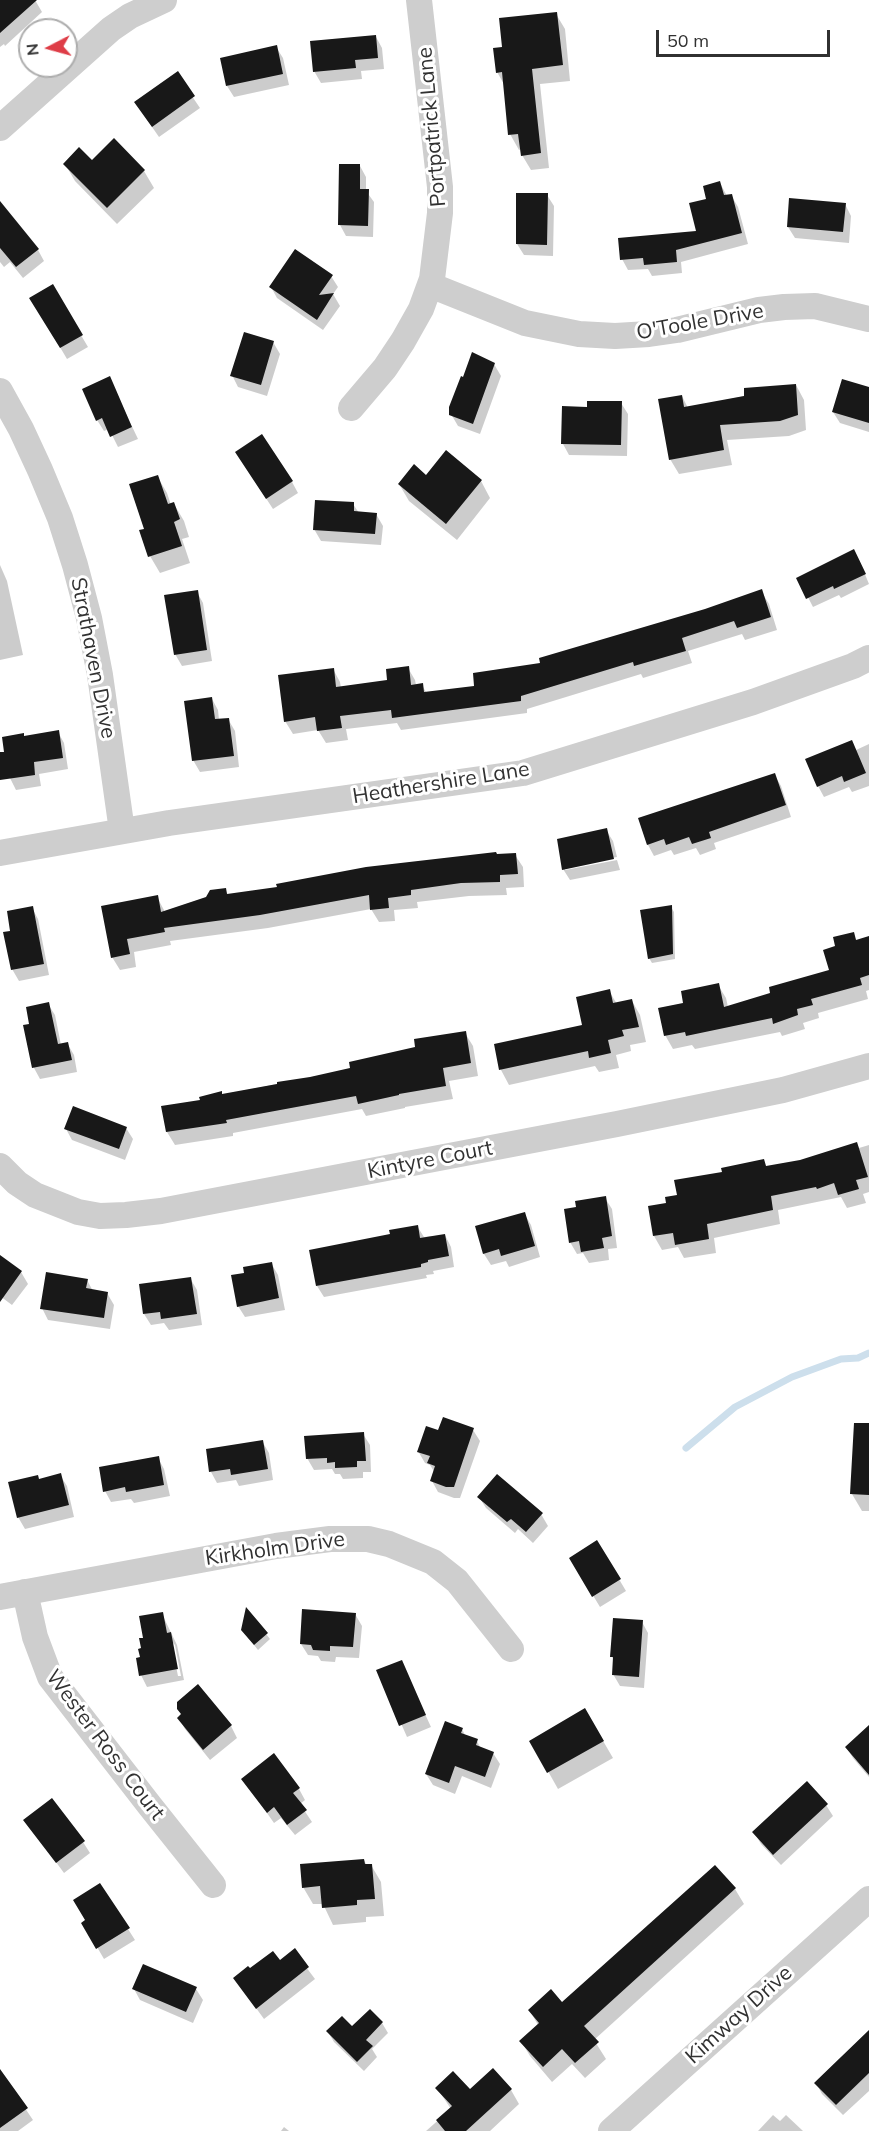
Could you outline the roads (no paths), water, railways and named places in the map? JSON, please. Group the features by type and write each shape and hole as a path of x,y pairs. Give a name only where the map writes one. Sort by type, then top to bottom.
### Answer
{"street":[{"path":"0,128 111,29 130,16 164,0"},
{"name":"Portpatrick Lane","path":"351,408 385,368 403,341 421,309 430,285 440,213 440,187 419,0"},
{"name":"O'Toole Drive","path":"430,285 525,323 579,334 615,336 649,334 784,306 815,306 869,319"},
{"name":"Strathaven Drive","path":"0,392 40,470 60,518 75,565 98,664 122,831"},
{"name":"Heathershire Lane","path":"0,853 169,822 523,773 753,702 853,666 869,658"},
{"name":"Kintyre Court","path":"0,1166 17,1183 35,1195 78,1212 100,1216 138,1214 617,1124 783,1090 869,1066"},
{"name":"Kirkholm Drive","path":"0,1597 276,1546 330,1539 368,1539 389,1544 433,1562 457,1581 512,1649"},
{"name":"Wester Ross Court","path":"25,1592 34,1637 50,1677 213,1885"},
{"name":"Kimway Drive","path":"611,2131 869,1899"}],"waterway":[{"path":"686,1448 735,1407 792,1377 841,1359 858,1358 869,1353"}]}
